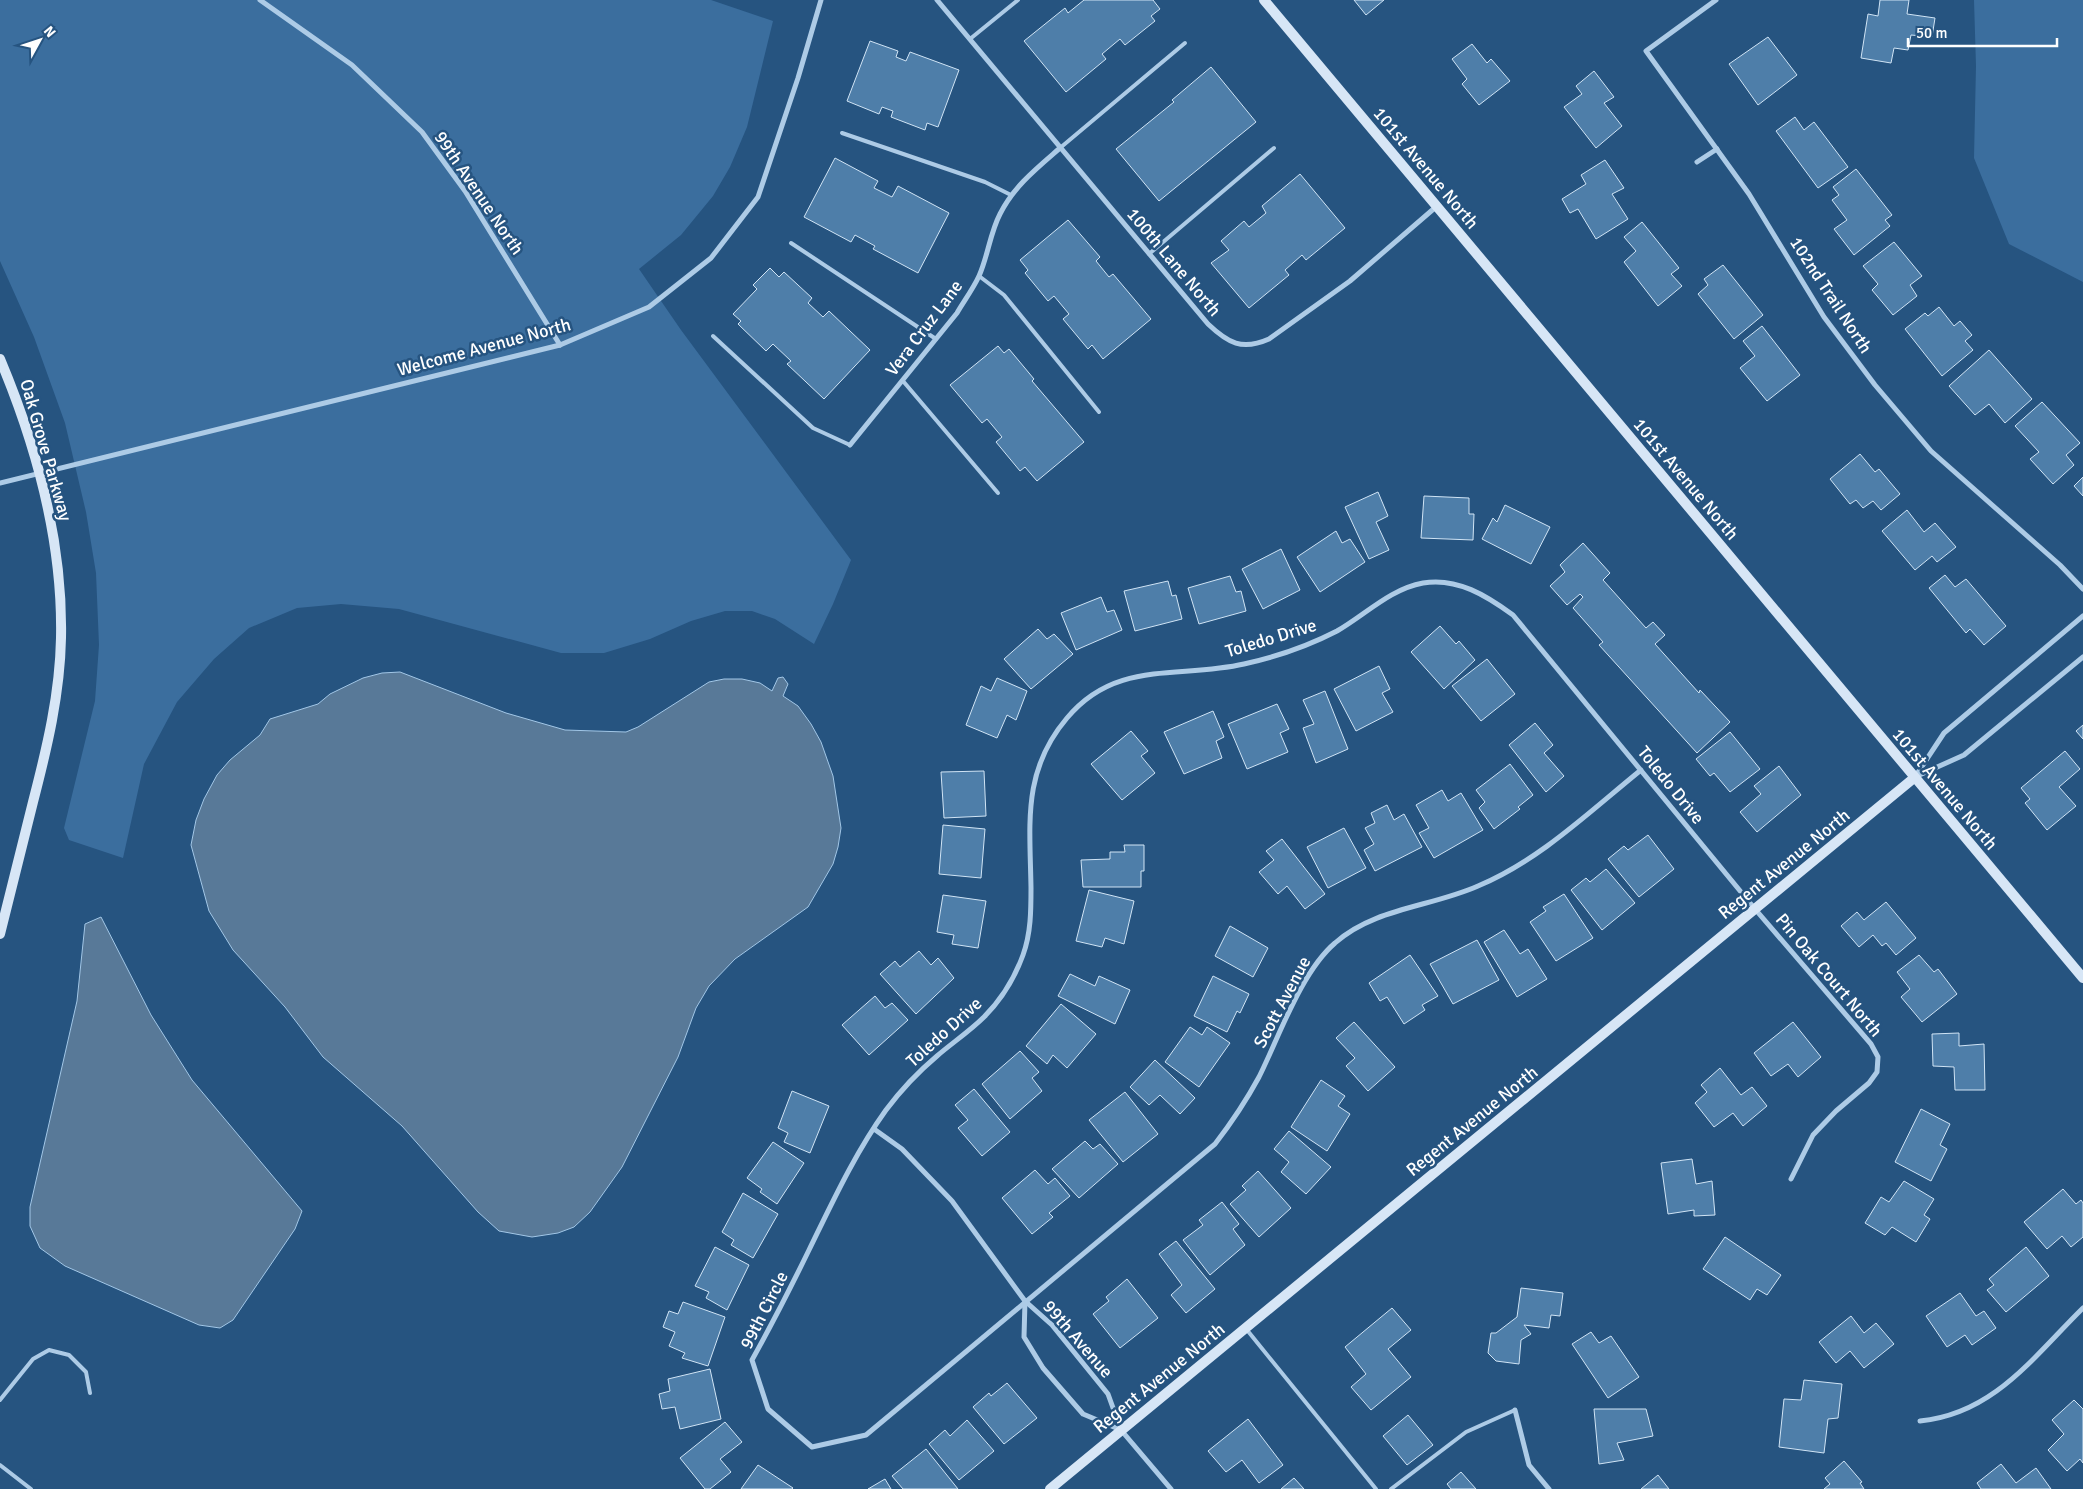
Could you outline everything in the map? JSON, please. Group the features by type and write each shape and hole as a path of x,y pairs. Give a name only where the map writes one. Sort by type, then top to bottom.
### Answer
{"street":[{"name":"99th Avenue North","path":"260,0 352,65 422,132 465,191 560,345"},
{"name":"Welcome Avenue North","path":"0,483 560,345 649,307 711,258 758,197 798,78 821,0"},
{"name":"100th Lane North","path":"937,0 1149,254 1219,334 1230,342 1244,346 1269,339 1350,281 1438,206"},
{"name":"101st Avenue North","path":"1264,0 2083,978"},
{"name":"102nd Trail North","path":"1716,0 1646,51 1749,194 1824,317 1875,385 1931,451 2060,565 2083,589"},
{"name":"Vera Cruz Lane","path":"850,445 957,312 979,276 1000,215 1012,195 1026,177 1060,148"},
{"path":"1698,162 1717,149"},
{"name":"Oak Grove Parkway","path":"0,359 16,397 40,474 53,528 60,596 61,639 50,734 0,934"},
{"name":"Toledo Drive","path":"874,1129 898,1092 984,1018 1000,999 1014,975 1024,953 1030,929 1030,820 1036,768 1046,748 1068,716 1085,700 1106,688 1137,676 1213,669 1244,664 1306,645 1337,630 1404,589 1424,583 1448,583 1468,588 1490,598 1513,615 1755,909"},
{"name":"Regent Avenue North","path":"1914,778 1944,733 2083,616"},
{"name":"Regent Avenue North","path":"1050,1489 1914,778 1964,755 2083,657"},
{"name":"Scott Avenue","path":"1025,1301 1216,1144 1240,1112 1315,964 1335,943 1364,923 1453,896 1504,874 1534,857 1641,770"},
{"name":"Pin Oak Court North","path":"1755,909 1871,1044 1878,1057 1877,1072 1869,1083 1836,1111 1814,1135 1791,1180"},
{"name":"99th Avenue","path":"874,1129 902,1149 952,1201 1025,1301 1052,1325 1108,1394 1121,1430"},
{"name":"99th Circle","path":"874,1129 844,1178 790,1289 752,1360 768,1409 812,1447 866,1435 1025,1301"},
{"name":"99th Avenue","path":"1025,1301 1024,1337 1043,1368 1082,1414 1121,1430"},
{"path":"1920,1421 1961,1413 1986,1399 2009,1382 2038,1355 2083,1308"},
{"path":"1515,1410 1529,1465 1549,1489"},
{"path":"1121,1430 1171,1489"}],"lane":[{"path":"970,39 1018,0"},
{"path":"1060,148 1185,43"},
{"path":"842,133 985,182 1012,195"},
{"path":"1149,254 1274,148"},
{"path":"792,242 936,339"},
{"path":"979,276 1004,294 1100,412"},
{"path":"712,336 813,428 850,445"},
{"path":"903,381 998,494"},
{"path":"1245,1328 1376,1489"},
{"path":"0,1400 33,1359 49,1350 69,1354 75,1360 86,1372 90,1393"},
{"path":"1391,1489 1466,1432 1515,1410"},
{"path":"0,1465 31,1489"}],"shaded area":[{"path":"0,0 711,0 773,21 747,127 730,167 713,196 681,235 639,269 681,330 851,560 814,644 775,619 752,611 725,611 691,621 650,639 604,653 561,653 399,609 341,604 297,608 249,628 214,659 177,702 144,764 123,858 69,840 64,828 95,701 99,645 96,573 86,512 65,423 34,337 0,261"},
{"path":"1974,0 2083,0 2083,282 2009,244 1974,158 1976,66"},
{"path":"400,672 506,713 565,730 626,732 638,727 709,682 724,679 742,679 760,683 772,691 778,678 783,677 788,684 783,696 798,706 811,724 821,742 833,776 841,828 838,847 833,864 808,907 735,959 709,986 696,1008 678,1057 622,1167 590,1212 574,1227 558,1233 532,1237 499,1231 478,1212 402,1126 323,1057 285,1007 233,950 209,911 191,845 196,820 204,799 217,775 230,760 260,735 270,719 318,704 330,694 363,678 382,673"},
{"path":"101,917 151,1015 192,1080 302,1211 295,1229 233,1320 220,1328 199,1325 65,1266 40,1248 30,1226 30,1207 77,1001 85,924"}],"building":[{"path":"1084,0 1153,0 1160,9 1151,16 1155,21 1125,45 1120,39 1102,54 1106,59 1066,92 1024,41 1065,8 1068,13"},
{"path":"1354,0 1384,0 1366,15"},
{"path":"1880,0 1909,0 1907,14 1935,18 1932,37 1911,35 1908,50 1894,48 1891,63 1861,58 1868,14 1878,16"},
{"path":"1768,37 1797,75 1758,105 1729,64"},
{"path":"870,41 898,51 896,57 906,61 910,52 959,70 938,127 927,123 925,130 891,117 893,111 882,107 879,114 847,101"},
{"path":"1472,44 1487,63 1491,59 1510,81 1479,105 1462,84 1467,79 1452,59"},
{"path":"1211,67 1256,122 1159,201 1116,149 1174,102 1172,100"},
{"path":"1594,71 1614,97 1604,103 1622,126 1596,148 1564,107 1582,94 1576,86"},
{"path":"1795,117 1804,130 1814,122 1848,167 1818,188 1776,131"},
{"path":"835,158 878,181 874,188 892,197 898,186 949,213 918,273 873,249 875,246 855,235 851,242 804,217"},
{"path":"1605,160 1624,188 1612,194 1628,219 1596,239 1578,209 1570,213 1562,199 1586,184 1581,175"},
{"path":"1856,169 1892,215 1885,220 1890,226 1854,255 1834,229 1847,220 1832,200 1839,195 1833,187"},
{"path":"1300,174 1345,228 1306,260 1302,255 1285,270 1289,275 1249,308 1211,263 1229,250 1221,241 1244,221 1249,227 1266,213 1262,206"},
{"path":"1068,220 1100,257 1096,261 1109,277 1113,274 1151,319 1103,359 1092,345 1088,349 1063,319 1069,314 1054,296 1048,301 1025,273 1028,270 1020,260"},
{"path":"1642,222 1679,268 1671,274 1682,286 1658,306 1624,262 1636,251 1624,237"},
{"path":"1894,242 1922,276 1910,285 1917,296 1893,315 1872,290 1878,284 1863,266"},
{"path":"1723,265 1763,315 1734,339 1698,294 1708,285 1704,279"},
{"path":"770,268 779,277 784,272 812,298 808,303 823,317 829,311 870,350 824,399 787,364 791,361 773,344 766,351 738,324 741,321 733,314 757,289 753,285"},
{"path":"1939,307 1954,326 1960,321 1972,335 1965,341 1973,350 1942,376 1905,329 1925,313 1928,316"},
{"path":"1762,326 1800,375 1767,401 1740,368 1755,356 1743,341"},
{"path":"998,346 1004,353 1009,349 1034,379 1032,381 1084,442 1037,481 1025,467 1020,471 996,442 1002,437 987,419 982,423 950,385"},
{"path":"1989,350 2032,399 2005,423 1989,404 1975,415 1949,386"},
{"path":"2042,402 2080,443 2066,455 2074,465 2053,484 2030,459 2039,452 2015,426"},
{"path":"1860,454 1875,472 1879,469 1900,494 1881,510 1873,501 1863,508 1856,500 1850,504 1830,479"},
{"path":"2083,477 2083,496 2074,486"},
{"path":"1378,492 1388,516 1376,522 1389,550 1369,559 1345,507"},
{"path":"1424,496 1469,498 1469,514 1474,514 1473,540 1421,538"},
{"path":"1505,505 1550,527 1531,564 1482,539 1493,518 1497,522"},
{"path":"1907,510 1924,532 1935,523 1956,547 1937,562 1932,556 1915,570 1882,531"},
{"path":"1336,531 1342,543 1350,539 1365,562 1320,592 1297,557"},
{"path":"1583,543 1610,573 1603,580 1646,628 1653,622 1665,635 1655,644 1699,693 1700,690 1730,722 1697,753 1599,645 1603,642 1573,608 1583,597 1580,594 1567,605 1550,586 1565,572 1560,565"},
{"path":"1281,549 1300,590 1263,609 1242,569"},
{"path":"1945,575 1955,587 1966,579 2006,626 1984,645 1970,629 1966,633 1929,588"},
{"path":"1230,576 1236,592 1241,591 1246,611 1199,624 1188,588"},
{"path":"1168,581 1172,596 1176,595 1182,619 1135,631 1124,591"},
{"path":"1101,597 1107,612 1114,610 1122,630 1076,650 1061,613"},
{"path":"1440,626 1456,644 1459,641 1475,660 1444,689 1411,652"},
{"path":"1038,629 1047,639 1054,634 1073,654 1031,689 1004,659"},
{"path":"1487,659 1515,694 1481,721 1452,686"},
{"path":"1379,666 1390,689 1382,693 1393,712 1356,731 1334,689"},
{"path":"997,678 1027,691 1016,720 1007,715 997,738 966,725 981,686 991,691"},
{"path":"1325,691 1348,749 1316,763 1303,728 1314,724 1303,700"},
{"path":"1277,704 1289,729 1280,733 1288,752 1247,769 1228,724"},
{"path":"1213,711 1224,737 1216,741 1222,758 1184,774 1164,732"},
{"path":"1535,723 1553,745 1544,753 1564,776 1546,792 1509,745"},
{"path":"2083,725 2083,739 2076,731"},
{"path":"1131,731 1148,751 1141,756 1155,773 1122,800 1091,764"},
{"path":"1730,732 1760,769 1730,792 1714,773 1710,776 1696,759"},
{"path":"2065,751 2080,769 2059,787 2076,806 2047,830 2025,803 2030,799 2021,788"},
{"path":"1510,764 1533,795 1518,807 1520,809 1494,829 1479,808 1485,802 1476,790"},
{"path":"1779,766 1801,795 1757,832 1740,812 1761,794 1754,786"},
{"path":"984,771 986,816 944,818 941,772"},
{"path":"1442,790 1448,801 1461,793 1483,830 1434,858 1419,833 1429,828 1416,805"},
{"path":"1387,805 1394,820 1404,814 1422,847 1375,871 1364,850 1374,844 1365,828 1375,823 1371,813"},
{"path":"943,825 985,829 981,878 939,874"},
{"path":"1344,828 1366,868 1328,888 1307,847"},
{"path":"1648,835 1674,869 1639,897 1608,859 1624,846 1628,850"},
{"path":"1282,839 1325,894 1305,909 1287,886 1278,894 1259,872 1274,860 1266,851"},
{"path":"1124,845 1144,845 1144,871 1141,871 1141,887 1083,887 1081,860 1110,859 1110,852 1125,852"},
{"path":"1606,869 1635,903 1602,930 1571,890 1586,878 1590,882"},
{"path":"1089,890 1134,901 1124,944 1105,938 1102,947 1076,941"},
{"path":"1564,894 1593,938 1556,961 1530,922 1546,911 1543,907"},
{"path":"943,895 986,901 978,948 952,944 954,935 937,932"},
{"path":"1886,902 1916,938 1896,955 1886,943 1882,946 1873,935 1859,947 1841,926 1857,912 1864,920"},
{"path":"1230,926 1268,948 1253,977 1215,956"},
{"path":"1504,930 1520,954 1528,949 1547,979 1517,997 1484,942"},
{"path":"1477,940 1499,980 1453,1004 1430,964"},
{"path":"919,951 931,965 938,958 954,978 916,1014 880,974 895,961 900,967"},
{"path":"1410,955 1438,996 1422,1005 1425,1010 1404,1024 1387,997 1380,1001 1369,983"},
{"path":"1919,955 1934,972 1938,969 1957,994 1922,1022 1901,997 1910,989 1897,972"},
{"path":"1070,974 1095,986 1099,976 1130,990 1115,1024 1058,996"},
{"path":"1213,976 1249,994 1240,1013 1237,1011 1227,1032 1194,1016"},
{"path":"875,996 885,1008 892,1003 908,1020 869,1055 842,1025"},
{"path":"1061,1004 1096,1034 1067,1068 1053,1055 1047,1064 1026,1046"},
{"path":"1354,1022 1395,1067 1368,1091 1346,1066 1355,1058 1336,1038"},
{"path":"1793,1022 1821,1057 1798,1077 1788,1064 1771,1076 1754,1053"},
{"path":"1190,1027 1202,1035 1207,1027 1230,1043 1199,1087 1165,1062"},
{"path":"1959,1033 1959,1046 1984,1044 1985,1090 1955,1090 1954,1067 1933,1066 1932,1034"},
{"path":"1020,1051 1039,1072 1032,1078 1042,1091 1010,1119 982,1084"},
{"path":"1155,1060 1195,1098 1180,1114 1160,1095 1149,1105 1130,1087"},
{"path":"1720,1068 1741,1095 1752,1087 1767,1106 1743,1126 1733,1113 1714,1127 1695,1103 1707,1092 1701,1085"},
{"path":"1321,1080 1345,1096 1338,1106 1350,1114 1327,1151 1291,1127"},
{"path":"974,1089 1010,1132 982,1156 958,1128 968,1120 955,1105"},
{"path":"792,1091 829,1106 810,1153 784,1142 788,1133 778,1128"},
{"path":"1125,1092 1158,1134 1123,1162 1089,1120"},
{"path":"1921,1109 1950,1124 1940,1145 1947,1149 1931,1181 1895,1162"},
{"path":"1289,1131 1331,1167 1306,1194 1281,1172 1289,1162 1274,1149"},
{"path":"1085,1141 1093,1149 1100,1144 1118,1164 1079,1198 1052,1169"},
{"path":"773,1142 804,1163 777,1204 760,1192 762,1189 747,1178"},
{"path":"1692,1159 1696,1184 1712,1181 1715,1215 1694,1216 1694,1210 1668,1214 1661,1163"},
{"path":"1035,1170 1048,1184 1055,1178 1070,1196 1049,1213 1053,1217 1032,1234 1002,1198"},
{"path":"1258,1171 1291,1208 1259,1237 1230,1204 1246,1190 1242,1186"},
{"path":"1904,1181 1934,1199 1924,1215 1930,1219 1916,1242 1892,1227 1885,1235 1865,1223 1881,1197 1889,1202"},
{"path":"2063,1189 2076,1204 2081,1200 2083,1203 2083,1237 2071,1247 2062,1236 2047,1249 2024,1222"},
{"path":"743,1193 778,1214 753,1258 731,1245 734,1240 722,1232"},
{"path":"1222,1202 1239,1224 1233,1229 1245,1245 1210,1275 1183,1240 1203,1225 1199,1220"},
{"path":"1725,1237 1781,1275 1767,1295 1757,1289 1750,1300 1703,1269"},
{"path":"1176,1241 1215,1289 1186,1313 1171,1295 1182,1285 1159,1254"},
{"path":"715,1247 749,1265 727,1310 706,1298 709,1292 695,1286"},
{"path":"2026,1247 2049,1276 2006,1312 1987,1290 1994,1285 1989,1279"},
{"path":"1127,1279 1158,1318 1120,1348 1093,1314 1109,1301 1106,1297"},
{"path":"1521,1288 1563,1293 1560,1316 1551,1315 1549,1328 1524,1325 1531,1334 1521,1340 1519,1364 1496,1361 1488,1353 1491,1333 1496,1333 1517,1317"},
{"path":"1960,1293 1976,1316 1984,1311 1996,1328 1972,1345 1965,1335 1947,1347 1926,1316"},
{"path":"683,1302 725,1317 708,1366 682,1358 685,1353 669,1346 675,1332 663,1327 669,1311 678,1314"},
{"path":"1392,1308 1411,1330 1388,1349 1411,1377 1371,1410 1351,1387 1366,1374 1345,1347"},
{"path":"1851,1316 1864,1333 1876,1323 1894,1344 1864,1368 1850,1351 1836,1363 1819,1342"},
{"path":"1591,1332 1599,1343 1611,1336 1639,1377 1608,1398 1572,1344"},
{"path":"710,1369 721,1419 680,1429 675,1407 662,1409 659,1394 670,1391 668,1379"},
{"path":"1804,1380 1842,1384 1838,1418 1828,1419 1824,1453 1779,1447 1784,1399 1801,1400"},
{"path":"1007,1383 1037,1418 1004,1444 973,1407 989,1393 991,1396"},
{"path":"2074,1400 2083,1409 2083,1463 2080,1459 2067,1471 2048,1450 2064,1434 2052,1420"},
{"path":"1594,1409 1646,1409 1653,1436 1617,1443 1624,1460 1599,1464"},
{"path":"1408,1415 1433,1445 1407,1465 1383,1436"},
{"path":"1248,1419 1283,1465 1259,1483 1242,1460 1226,1472 1208,1451"},
{"path":"967,1420 994,1451 959,1480 929,1444 945,1430 950,1436"},
{"path":"725,1422 742,1442 720,1459 731,1472 710,1489 705,1489 680,1458"},
{"path":"926,1449 958,1489 903,1489 892,1476"},
{"path":"1844,1461 1862,1482 1860,1483 1864,1489 1824,1489 1830,1484 1825,1478"},
{"path":"2001,1464 2016,1483 2036,1468 2051,1489 1981,1489 1977,1483"},
{"path":"758,1465 793,1488 741,1489"},
{"path":"1461,1472 1476,1489 1451,1489 1447,1484"},
{"path":"1658,1475 1669,1489 1641,1489"},
{"path":"1294,1478 1304,1489 1281,1489"},
{"path":"885,1479 891,1489 868,1489"}]}
